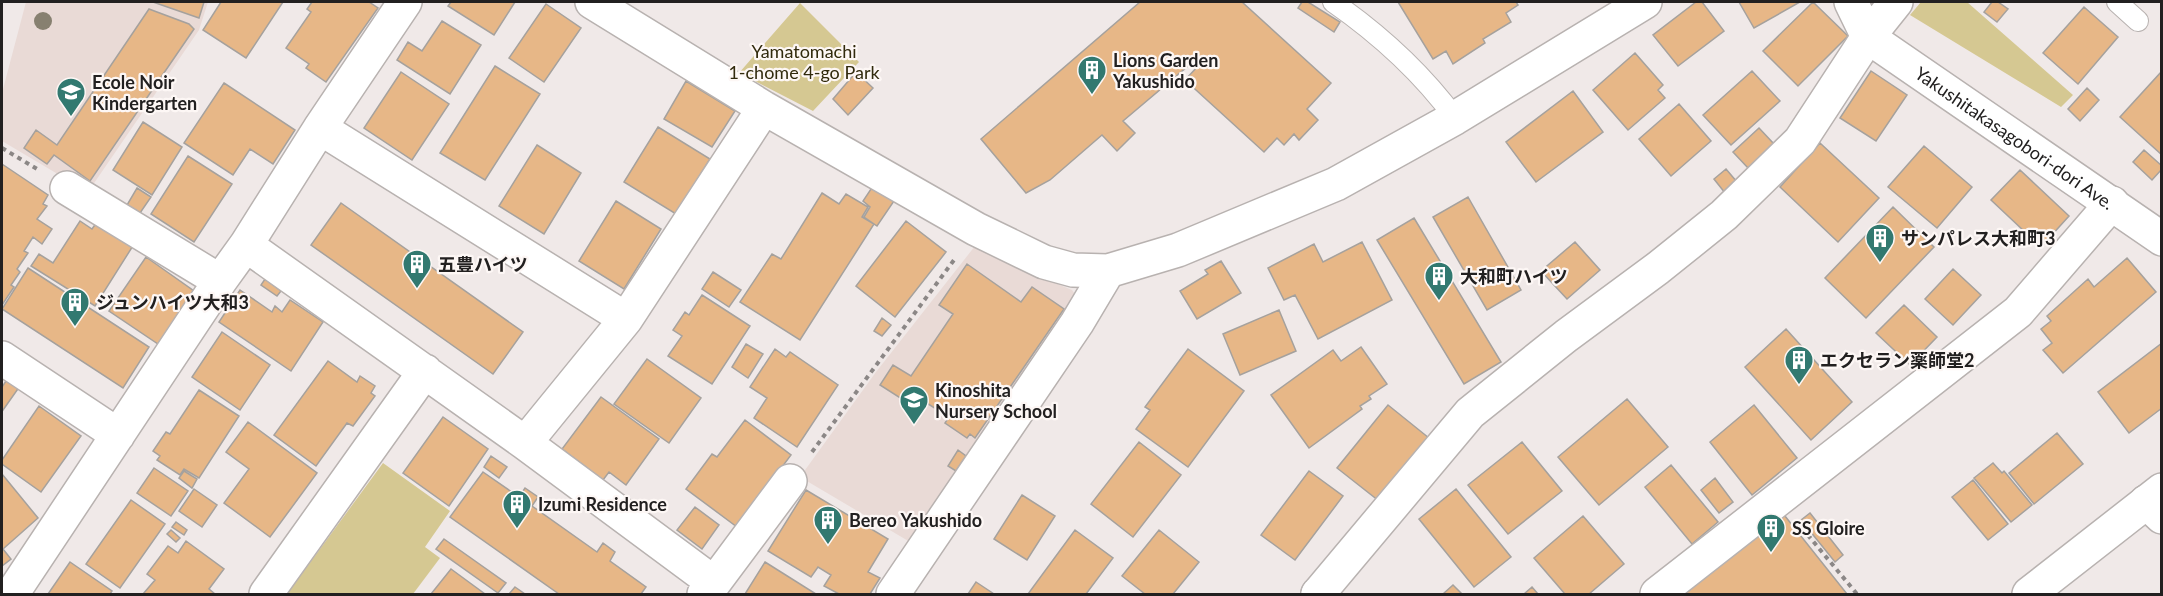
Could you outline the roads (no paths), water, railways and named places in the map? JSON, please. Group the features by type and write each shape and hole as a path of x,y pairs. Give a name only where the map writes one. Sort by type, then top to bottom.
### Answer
{"street":[{"path":"12,594 246,245 320,128 405,2"},
{"path":"592,2 764,108 976,229 1044,262 1073,270 1108,271 1178,250 1336,184 1455,118 1645,2"},
{"path":"1851,2 1868,37"},
{"path":"1318,594 1470,413 1566,336 1658,268 1724,214 1800,141 1868,37 1896,2"},
{"name":"Yakushitakasagobori-dori Ave.","path":"1868,37 2162,239"},
{"path":"525,443 626,319 764,108"},
{"path":"320,128 626,319"},
{"path":"67,188 220,281"},
{"path":"1657,594 2018,312 2112,203"},
{"path":"246,245 525,443 709,589 790,481"},
{"path":"893,594 1077,323 1108,271"},
{"path":"2,358 118,435"},
{"path":"266,594 425,371"},
{"path":"2028,594 2156,503"}],"lane":[{"path":"1333,2 1361,21 1404,60 1455,118"},
{"path":"2117,2 2138,21"}],"place":[{"name":"Lions Garden Yakushido","path":"1092,96"},
{"name":"Ecole Noir Kindergarten","path":"71,118"},
{"name":"サンパレス大和町3","path":"1880,264"},
{"name":"五豊ハイツ","path":"417,290"},
{"name":"大和町ハイツ","path":"1439,302"},
{"name":"ジュンハイツ大和3","path":"75,328"},
{"name":"エクセラン薬師堂2","path":"1799,386"},
{"name":"Kinoshita Nursery School","path":"914,426"},
{"name":"Izumi Residence","path":"517,530"},
{"name":"Bereo Yakushido","path":"828,546"},
{"name":"SS Gloire","path":"1771,554"}],"park label":[{"name":"Yamatomachi 1-chome 4-go Park","path":"804,61"}]}
